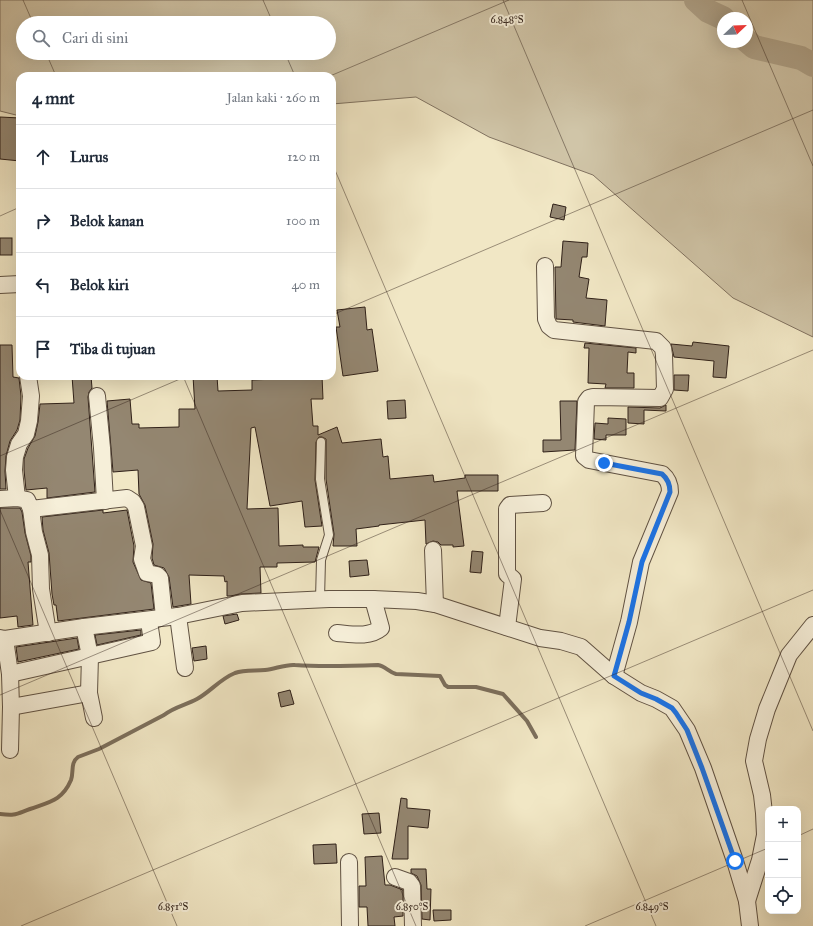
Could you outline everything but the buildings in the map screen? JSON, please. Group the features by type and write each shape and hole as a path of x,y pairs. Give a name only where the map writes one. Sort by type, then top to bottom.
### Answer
{"street":[{"path":"545,266 546,319 549,326 554,330 656,341 663,348 665,389 660,398 593,397 586,402 584,456 588,460 662,474 667,478 670,485 670,492 642,562 629,622 614,676"},
{"path":"0,285 16,284"},
{"path":"17,498 14,470 15,457 19,444 26,434 29,421 31,396 29,380"},
{"path":"97,396 105,500"},
{"path":"0,499 17,498 27,500 31,509 34,532 40,555 41,588 48,633"},
{"path":"31,509 127,498 133,502 136,507 144,546 142,559 147,573 157,575 160,578 185,668"},
{"path":"507,627 513,579 507,574 507,509 510,505 542,503"},
{"path":"433,550 435,604"},
{"path":"10,750 10,674 2,639 84,627 171,617 242,603 320,599 417,601 435,604 540,638 561,641 581,647 614,676 641,693 672,708 687,730 723,824 747,900 750,926"},
{"path":"337,633 369,634 375,633 381,628 373,600"},
{"path":"10,674 152,642 149,620"},
{"path":"747,900 760,860 765,836 762,796 754,761 758,739 776,685 789,655 813,625"},
{"path":"84,627 90,656 89,693 94,718"},
{"path":"11,707 89,693"},
{"path":"349,862 350,926"},
{"path":"395,877 410,882 412,886 413,926"}],"lane":[{"path":"320,599 321,560 329,535 320,479 321,442"}],"shaded area":[{"path":"0,0 813,0 813,337 733,298 593,175 489,137 416,97 336,104 336,72 16,72 16,115 0,111"}],"waterway":[{"path":"696,0 708,11 717,15"},
{"path":"753,46 801,58 813,65"},
{"path":"0,814 16,814 54,800 59,797 71,780 74,762 78,757 99,749 172,710 197,699 225,679 242,671 265,670 292,665 378,665 396,674 440,676 445,685 448,687 476,687 503,694 527,721 536,737"}],"route":[{"path":"604,463 662,474 667,478 670,485 670,492 642,562 629,622 614,676 641,693 672,708 676,713 687,730 735,861"}]}
